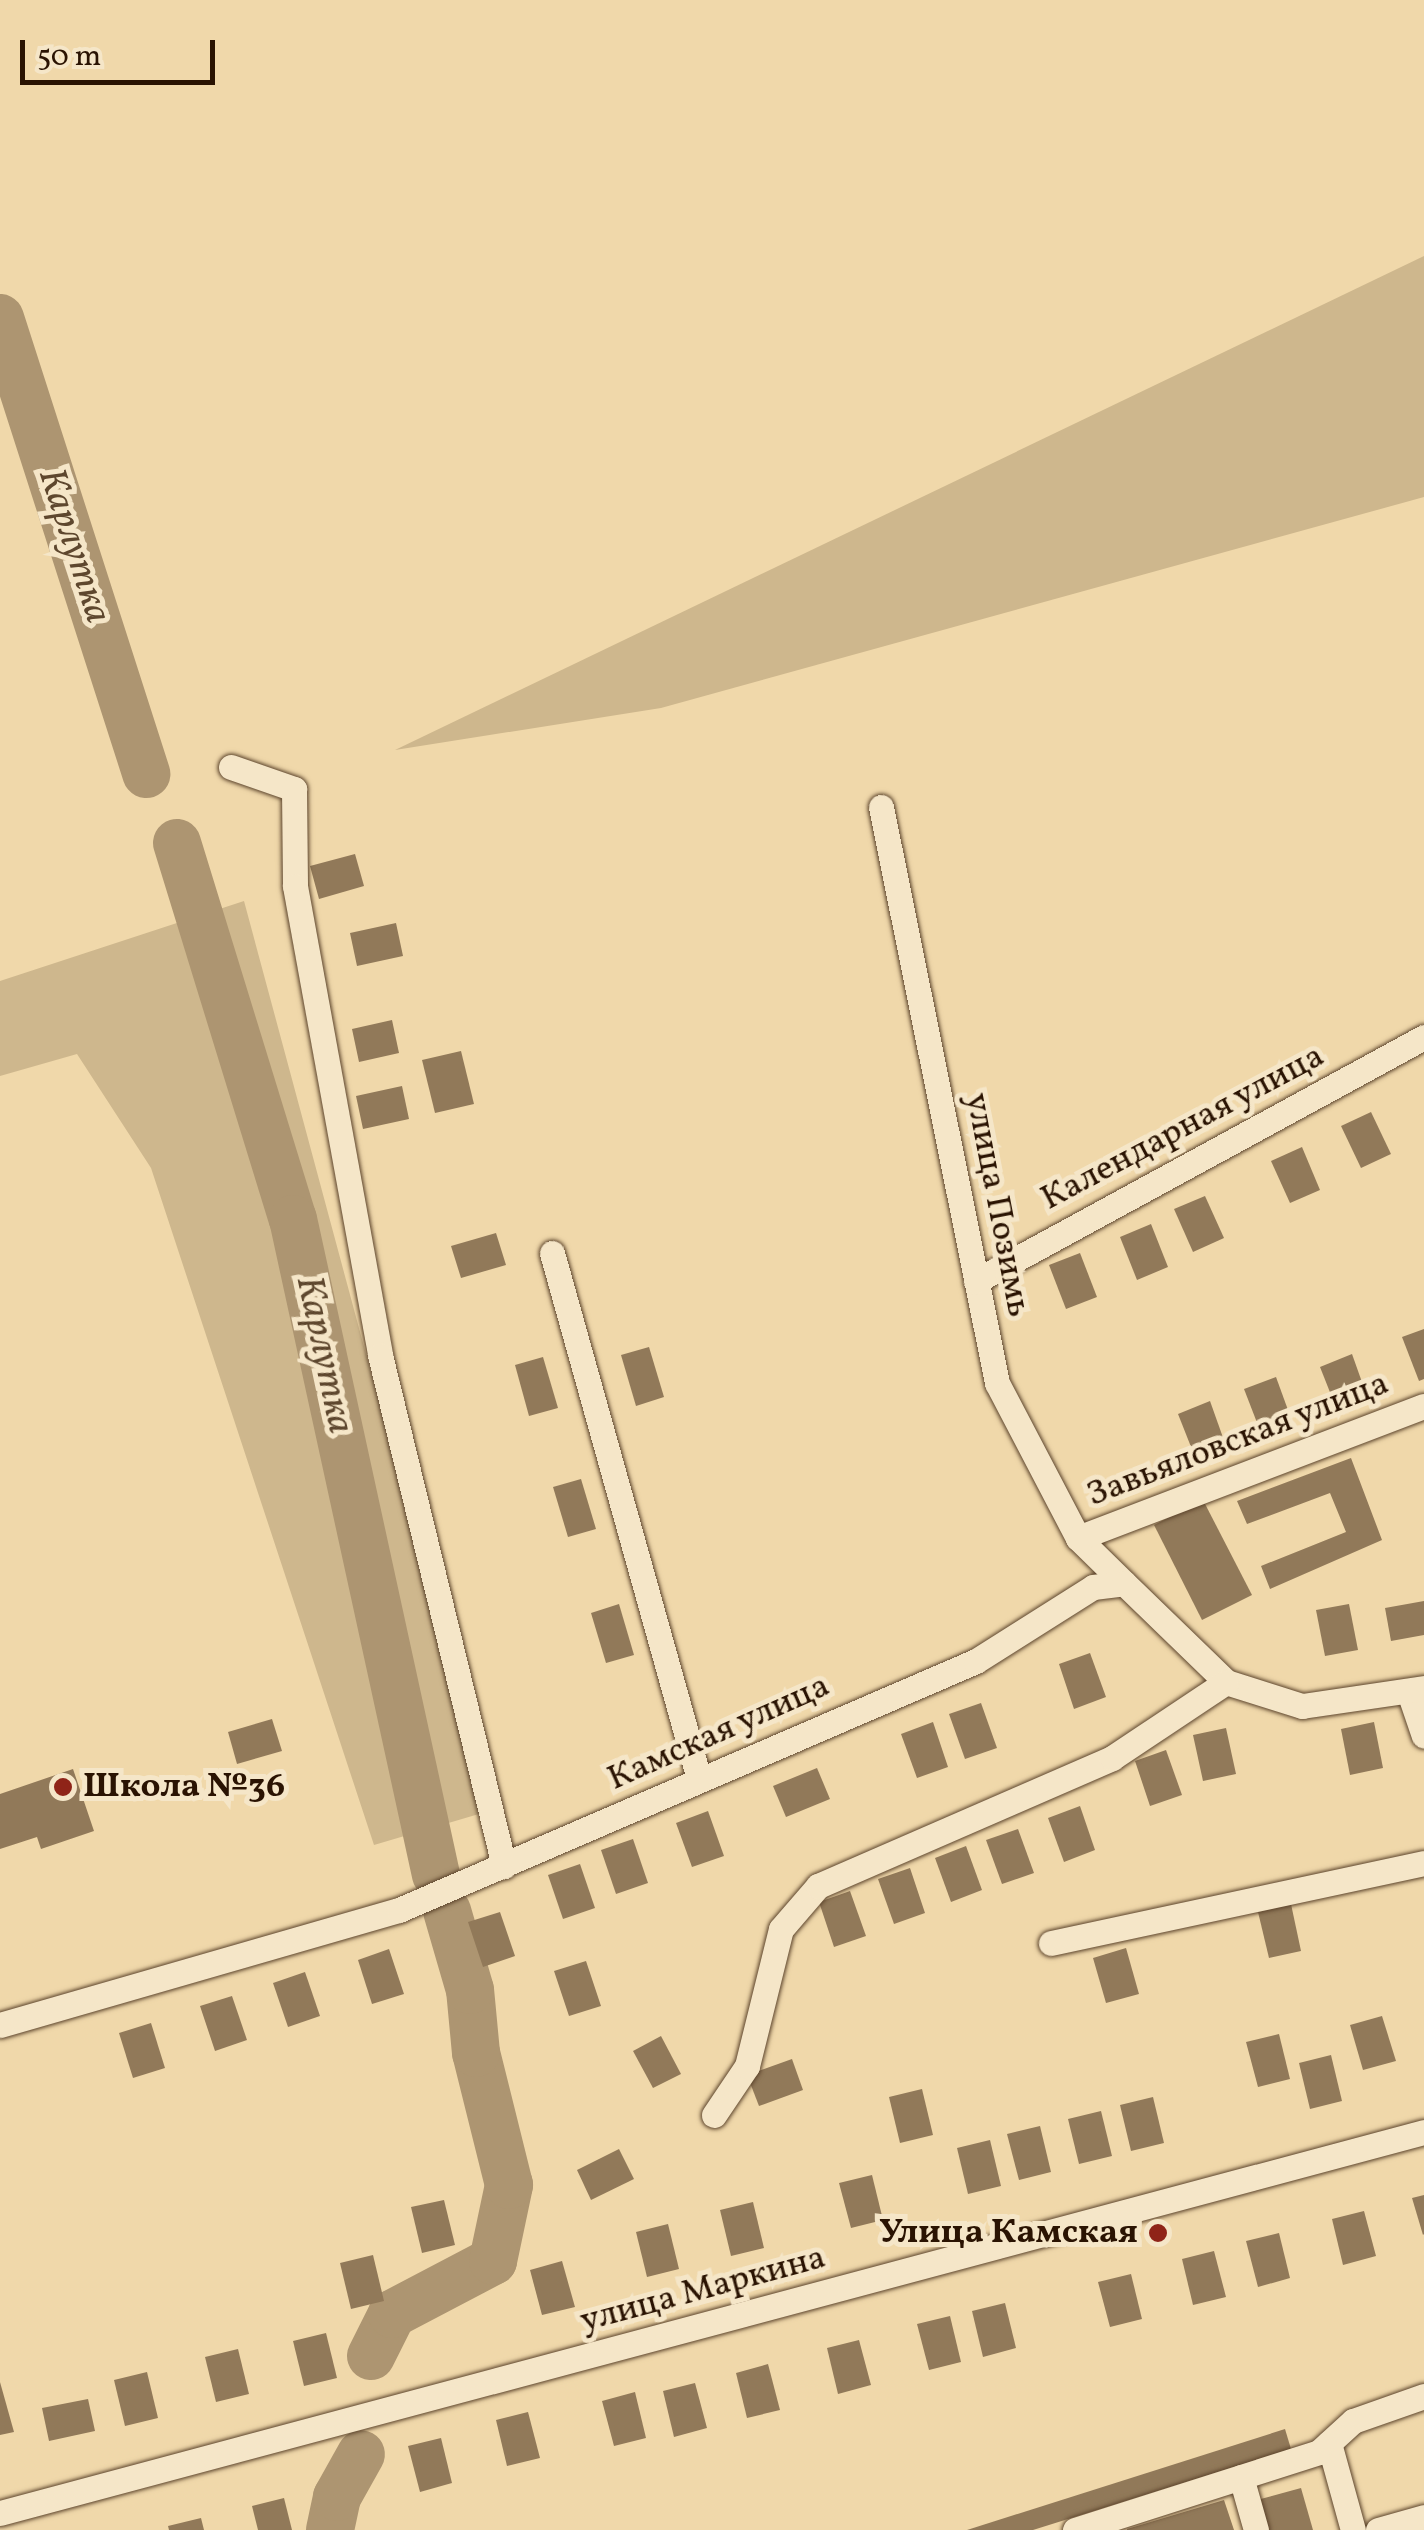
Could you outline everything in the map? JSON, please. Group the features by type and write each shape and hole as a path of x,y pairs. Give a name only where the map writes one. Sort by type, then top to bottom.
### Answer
{"street":[{"path":"230,767 294,789 295,886 380,1355 504,1866"},
{"name":"улица Позимь","path":"881,807 997,1383 1078,1538 1124,1582"},
{"name":"Календарная улица","path":"976,1280 1424,1038"},
{"path":"552,1254 699,1779"},
{"name":"Завьяловская улица","path":"1078,1538 1424,1406"},
{"path":"1124,1582 1226,1682 1302,1706 1416,1690 1424,1736"},
{"name":"Камская улица","path":"0,2026 399,1910 976,1661 1093,1588 1124,1582"},
{"path":"714,2114 747,2066 782,1928 818,1886 1112,1758 1226,1682"},
{"path":"1051,1943 1424,1863"},
{"name":"улица Маркина","path":"0,2513 1424,2132"},
{"path":"1075,2530 1241,2477 1329,2443 1353,2420 1424,2396"},
{"path":"1329,2443 1354,2530"},
{"path":"1241,2477 1256,2530"},
{"path":"1378,2530 1424,2517"}],"shaded area":[{"path":"1424,256 1424,497 661,708 395,750"},
{"path":"244,901 489,1811 374,1845 151,1168 77,1054 0,1076 0,981"}],"building":[{"path":"355,854 364,886 319,899 310,866"},
{"path":"396,923 403,956 357,966 350,933"},
{"path":"392,1020 399,1053 359,1062 352,1029"},
{"path":"461,1051 474,1104 435,1113 422,1060"},
{"path":"402,1086 409,1119 363,1129 356,1096"},
{"path":"1371,1112 1391,1154 1361,1168 1341,1126"},
{"path":"1302,1147 1320,1190 1290,1203 1271,1161"},
{"path":"1205,1196 1224,1238 1193,1252 1174,1209"},
{"path":"1151,1224 1168,1267 1137,1280 1120,1237"},
{"path":"496,1233 506,1265 461,1278 451,1246"},
{"path":"1080,1253 1097,1297 1066,1309 1049,1265"},
{"path":"1424,1329 1424,1379 1419,1381 1402,1337"},
{"path":"649,1347 664,1397 636,1406 621,1355"},
{"path":"1352,1354 1368,1399 1337,1410 1320,1367"},
{"path":"543,1357 558,1408 529,1416 515,1365"},
{"path":"1276,1377 1292,1421 1261,1433 1244,1389"},
{"path":"1210,1401 1226,1446 1195,1457 1178,1414"},
{"path":"1351,1458 1382,1540 1270,1589 1261,1566 1346,1532 1330,1493 1247,1524 1237,1501"},
{"path":"581,1479 596,1529 568,1537 553,1487"},
{"path":"1203,1500 1252,1595 1202,1620 1154,1525"},
{"path":"1424,1601 1424,1635 1391,1641 1385,1608"},
{"path":"619,1604 634,1655 606,1663 591,1613"},
{"path":"1349,1604 1358,1650 1325,1656 1316,1610"},
{"path":"1090,1653 1106,1697 1074,1709 1059,1664"},
{"path":"981,1703 997,1748 965,1759 949,1714"},
{"path":"272,1719 282,1751 237,1764 228,1732"},
{"path":"933,1722 948,1767 917,1778 901,1734"},
{"path":"1374,1722 1383,1768 1350,1775 1341,1729"},
{"path":"1226,1728 1236,1774 1203,1781 1193,1735"},
{"path":"1166,1750 1182,1795 1150,1806 1135,1761"},
{"path":"817,1768 830,1799 786,1817 773,1786"},
{"path":"73,1769 94,1831 41,1849 37,1837 0,1849 0,1794"},
{"path":"1080,1806 1095,1850 1064,1862 1048,1818"},
{"path":"708,1811 724,1856 692,1867 676,1823"},
{"path":"1018,1829 1034,1873 1002,1884 986,1840"},
{"path":"633,1839 648,1883 616,1894 601,1850"},
{"path":"966,1846 982,1890 951,1902 935,1858"},
{"path":"580,1864 595,1908 563,1919 548,1875"},
{"path":"910,1868 925,1913 894,1924 878,1879"},
{"path":"850,1891 866,1936 834,1947 819,1902"},
{"path":"1291,1904 1301,1951 1269,1958 1258,1912"},
{"path":"500,1912 515,1956 483,1967 468,1922"},
{"path":"1126,1948 1139,1994 1106,2003 1093,1958"},
{"path":"389,1949 404,1994 372,2004 358,1960"},
{"path":"586,1961 601,2006 569,2016 554,1971"},
{"path":"305,1972 320,2016 288,2027 273,1983"},
{"path":"232,1996 247,2040 215,2051 200,2006"},
{"path":"1382,2016 1396,2061 1363,2070 1350,2025"},
{"path":"151,2023 165,2068 133,2078 119,2033"},
{"path":"1279,2034 1290,2079 1258,2087 1246,2042"},
{"path":"661,2036 681,2074 653,2088 633,2051"},
{"path":"1331,2055 1342,2101 1310,2109 1299,2063"},
{"path":"792,2059 803,2090 759,2106 747,2075"},
{"path":"922,2089 933,2135 900,2143 889,2097"},
{"path":"1153,2097 1164,2143 1131,2151 1120,2105"},
{"path":"1101,2111 1112,2156 1079,2164 1068,2119"},
{"path":"1040,2126 1051,2172 1019,2180 1007,2134"},
{"path":"990,2140 1001,2186 968,2194 957,2148"},
{"path":"619,2149 634,2179 591,2200 577,2170"},
{"path":"872,2175 883,2220 851,2228 839,2183"},
{"path":"1424,2195 1424,2234 1423,2235 1412,2198"},
{"path":"444,2200 455,2245 422,2253 411,2207"},
{"path":"753,2202 764,2248 731,2256 720,2210"},
{"path":"1364,2211 1376,2256 1343,2265 1332,2219"},
{"path":"668,2224 679,2269 647,2277 636,2232"},
{"path":"1279,2233 1290,2278 1258,2287 1246,2241"},
{"path":"1214,2251 1226,2297 1193,2305 1182,2259"},
{"path":"373,2255 384,2301 351,2309 340,2263"},
{"path":"562,2261 575,2307 542,2315 530,2270"},
{"path":"1131,2274 1142,2319 1110,2327 1098,2282"},
{"path":"1005,2303 1016,2348 983,2357 972,2311"},
{"path":"950,2316 961,2362 929,2370 917,2324"},
{"path":"326,2333 337,2378 304,2386 293,2341"},
{"path":"859,2340 871,2385 838,2394 827,2348"},
{"path":"238,2349 249,2394 216,2402 205,2357"},
{"path":"768,2364 780,2410 747,2418 736,2373"},
{"path":"147,2372 158,2418 125,2426 114,2380"},
{"path":"0,2382 14,2432 0,2435"},
{"path":"695,2383 707,2428 674,2437 663,2391"},
{"path":"635,2392 646,2438 614,2446 602,2401"},
{"path":"88,2399 95,2431 49,2441 42,2408"},
{"path":"528,2412 540,2458 507,2466 496,2420"},
{"path":"1285,2429 1291,2449 1033,2530 967,2530"},
{"path":"441,2438 452,2483 420,2492 408,2446"},
{"path":"1301,2488 1313,2530 1265,2530 1257,2500"},
{"path":"284,2498 292,2530 258,2530 252,2506"},
{"path":"1224,2500 1234,2530 1127,2530 1127,2529"},
{"path":"201,2518 204,2530 169,2530 168,2526"}],"waterway":[{"name":"Карлутка","path":"0,318 146,774"},
{"name":"Карлутка","path":"177,843 293,1219 436,1875"},
{"name":"Карлутка","path":"371,2356 392,2314 493,2261 509,2185 476,2053 470,1990 447,1911"},
{"name":"Карлутка","path":"330,2530 337,2497 361,2454"}],"place":[{"name":"Школа №36","path":"63,1787"},
{"name":"Улица Камская","path":"1158,2233"}]}
